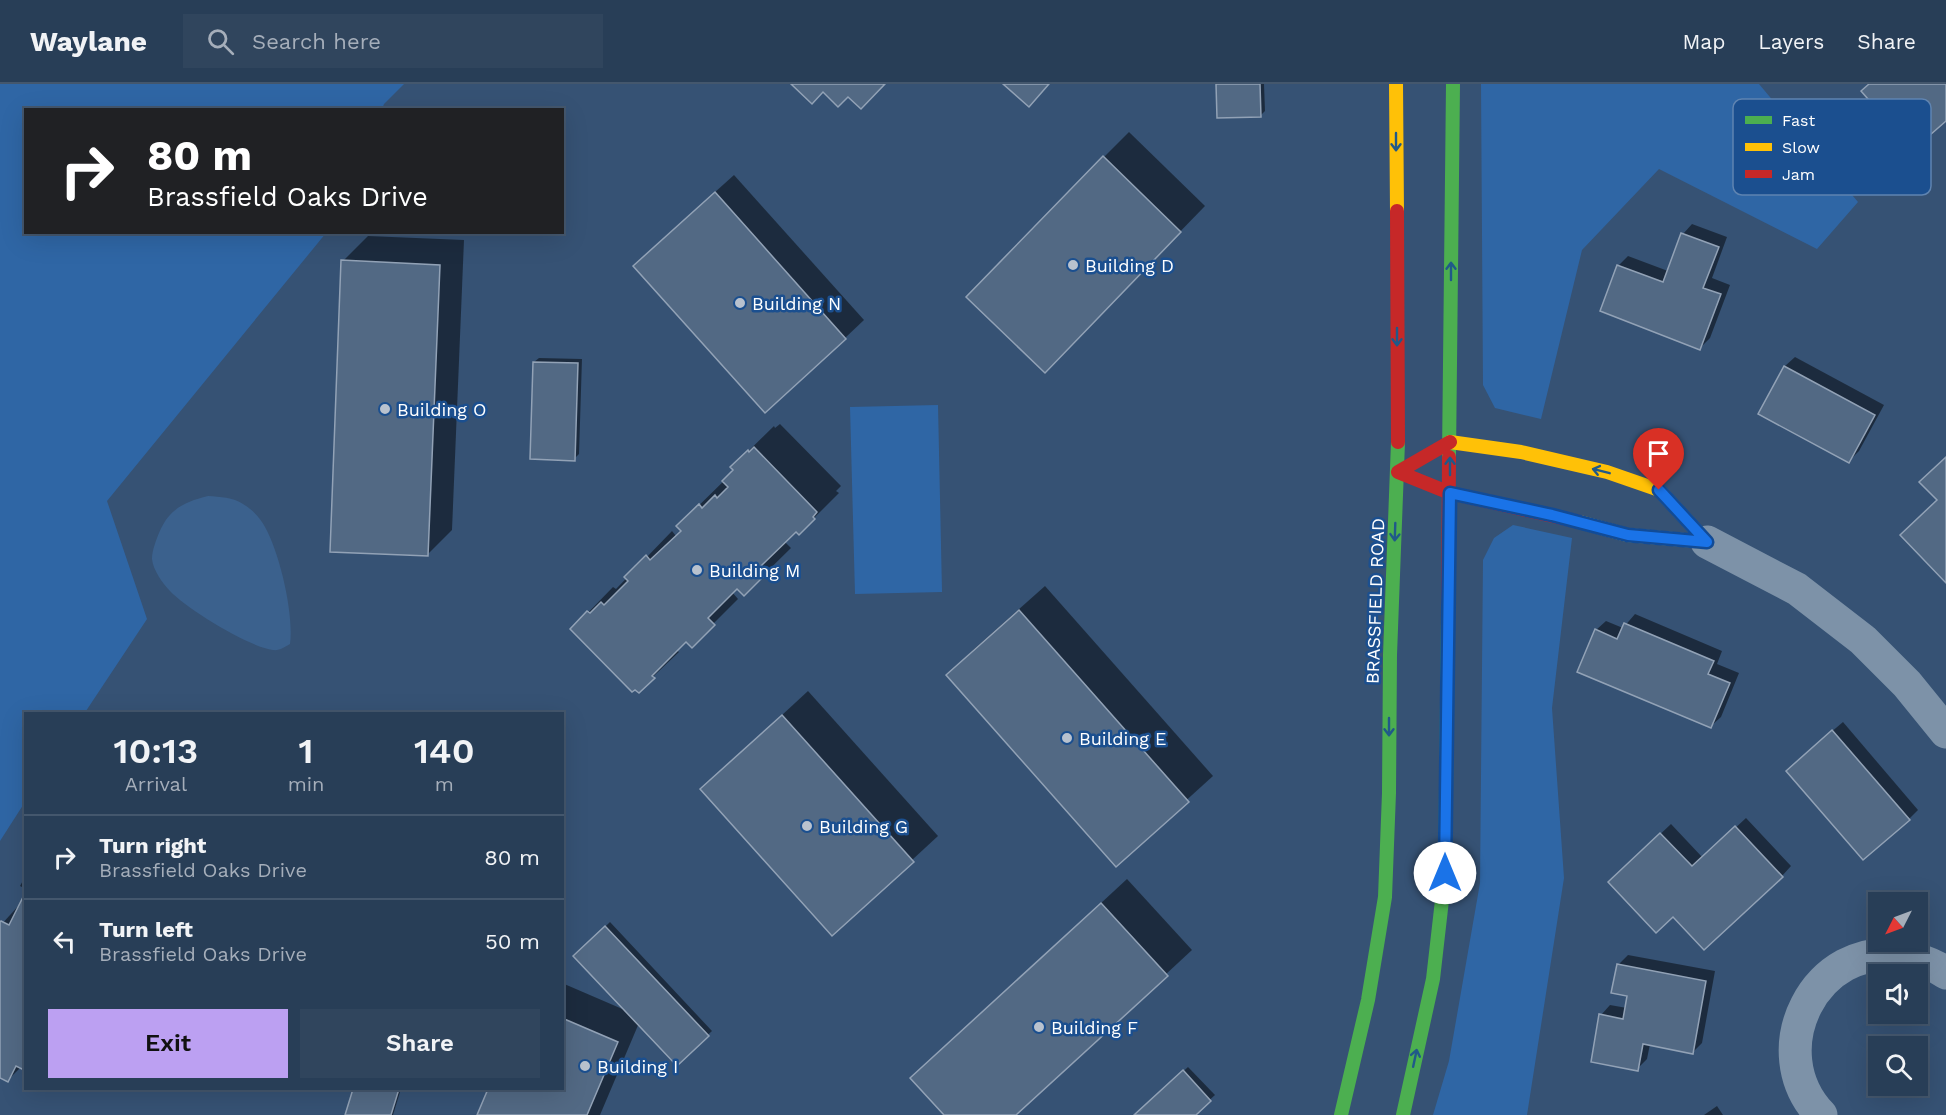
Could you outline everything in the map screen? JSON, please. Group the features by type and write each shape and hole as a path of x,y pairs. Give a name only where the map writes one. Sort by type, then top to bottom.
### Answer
{"street":[{"name":"BRASSFIELD ROAD","path":"1341,1115 1368,1000 1385,897 1389,793 1390,655 1398,472 1396,84"},
{"path":"1403,1115 1433,979 1445,873 1452,84"},
{"path":"1398,472 1450,442 1521,453 1606,472 1659,490 1707,542 1797,589 1863,640 1906,684 1946,732"},
{"path":"1398,472 1450,493 1552,515 1628,535 1707,542"},
{"path":"1821,1115 1803,1089 1796,1068 1794,1047 1797,1025 1818,987 1834,972 1853,961 1874,955 1917,958 1946,973"}],"shaded area":[{"path":"0,84 404,84 382,108 24,108 24,234 325,234 107,501 147,619 85,712 24,712 24,804 0,841"},
{"path":"1481,84 1759,84 1772,99 1733,99 1733,195 1852,195 1858,202 1817,249 1659,169 1582,250 1541,419 1495,408 1483,385"},
{"path":"938,405 942,592 855,594 850,407"},
{"path":"208,496 239,502 253,511 265,527 276,552 285,584 290,617 290,644 275,650 262,647 219,626 178,599 161,581 156,572 152,559 155,542 163,525 178,508"},
{"path":"1513,525 1572,538 1552,708 1564,878 1527,1115 1433,1115 1449,1061 1480,883 1483,560 1494,538"}],"building":[{"path":"791,84 885,84 861,109 848,97 838,107 823,92 812,104"},
{"path":"1003,84 1049,84 1029,107"},
{"path":"1216,84 1260,84 1261,117 1217,118"},
{"path":"1869,84 1946,84 1946,121 1931,134 1931,99 1868,99 1861,91"},
{"name":"Building D","path":"1103,156 1181,232 1045,373 966,297"},
{"name":"Building N","path":"715,192 846,339 765,413 633,266"},
{"path":"1681,233 1719,247 1703,288 1721,294 1700,350 1600,311 1617,265 1663,282"},
{"name":"Building O","path":"341,260 440,265 428,556 330,552"},
{"path":"533,362 578,363 575,461 530,459"},
{"path":"1784,366 1875,415 1849,463 1758,414"},
{"name":"Building M","path":"754,447 817,512 813,517 815,519 799,535 796,532 760,567 767,573 744,596 737,589 708,618 715,625 692,648 686,642 652,676 655,678 639,693 635,690 632,692 570,629 587,611 590,613 601,602 604,605 628,581 624,577 646,555 650,560 681,531 676,526 699,504 702,508 715,495 717,498 728,487 722,481 733,470 730,467"},
{"path":"1946,457 1946,583 1900,535 1937,500 1919,482"},
{"name":"Building E","path":"1019,610 1189,802 1116,867 946,675"},
{"path":"1624,623 1714,661 1708,674 1730,683 1711,728 1577,672 1595,629 1617,639"},
{"name":"Building G","path":"782,715 914,862 832,936 700,789"},
{"path":"1832,730 1910,820 1863,860 1786,771"},
{"path":"1735,826 1783,877 1704,950 1673,917 1656,933 1608,882 1660,833 1692,866"},
{"path":"24,895 24,1070 16,1066 8,1082 0,1078 0,922 9,925"},
{"name":"Building F","path":"1101,903 1168,976 1016,1115 944,1115 910,1078"},
{"path":"605,926 709,1036 677,1066 573,956"},
{"path":"1617,964 1706,981 1693,1054 1643,1044 1638,1071 1591,1062 1599,1014 1623,1019 1627,996 1611,993"},
{"name":"Building I","path":"564,1019 618,1042 587,1115 477,1115 488,1090 564,1090"},
{"path":"1183,1070 1211,1101 1196,1115 1134,1115"},
{"path":"353,1090 399,1090 391,1115 345,1115"}],"traffic: fast":[{"path":"1449,457 1453,84"},
{"path":"1341,1115 1368,1000 1385,897 1389,793 1390,655 1398,442"},
{"path":"1403,1115 1433,979 1445,874 1448,616"}],"traffic: slow":[{"path":"1396,84 1397,211"},
{"path":"1450,442 1521,452 1607,472 1659,490 1707,542 1627,535 1580,522"}],"traffic: jam":[{"path":"1397,211 1398,442"},
{"path":"1450,442 1398,472 1450,493 1580,522"},
{"path":"1448,616 1449,457"}],"place":[{"name":"Building D","path":"1073,265"},
{"name":"Building N","path":"740,303"},
{"name":"Building O","path":"385,409"},
{"name":"Building M","path":"697,570"},
{"name":"Building E","path":"1067,738"},
{"name":"Building G","path":"807,826"},
{"name":"Building F","path":"1039,1027"},
{"name":"Building I","path":"585,1066"}],"route":[{"path":"1445,873 1450,493 1552,515 1628,535 1707,542 1659,490"}]}
